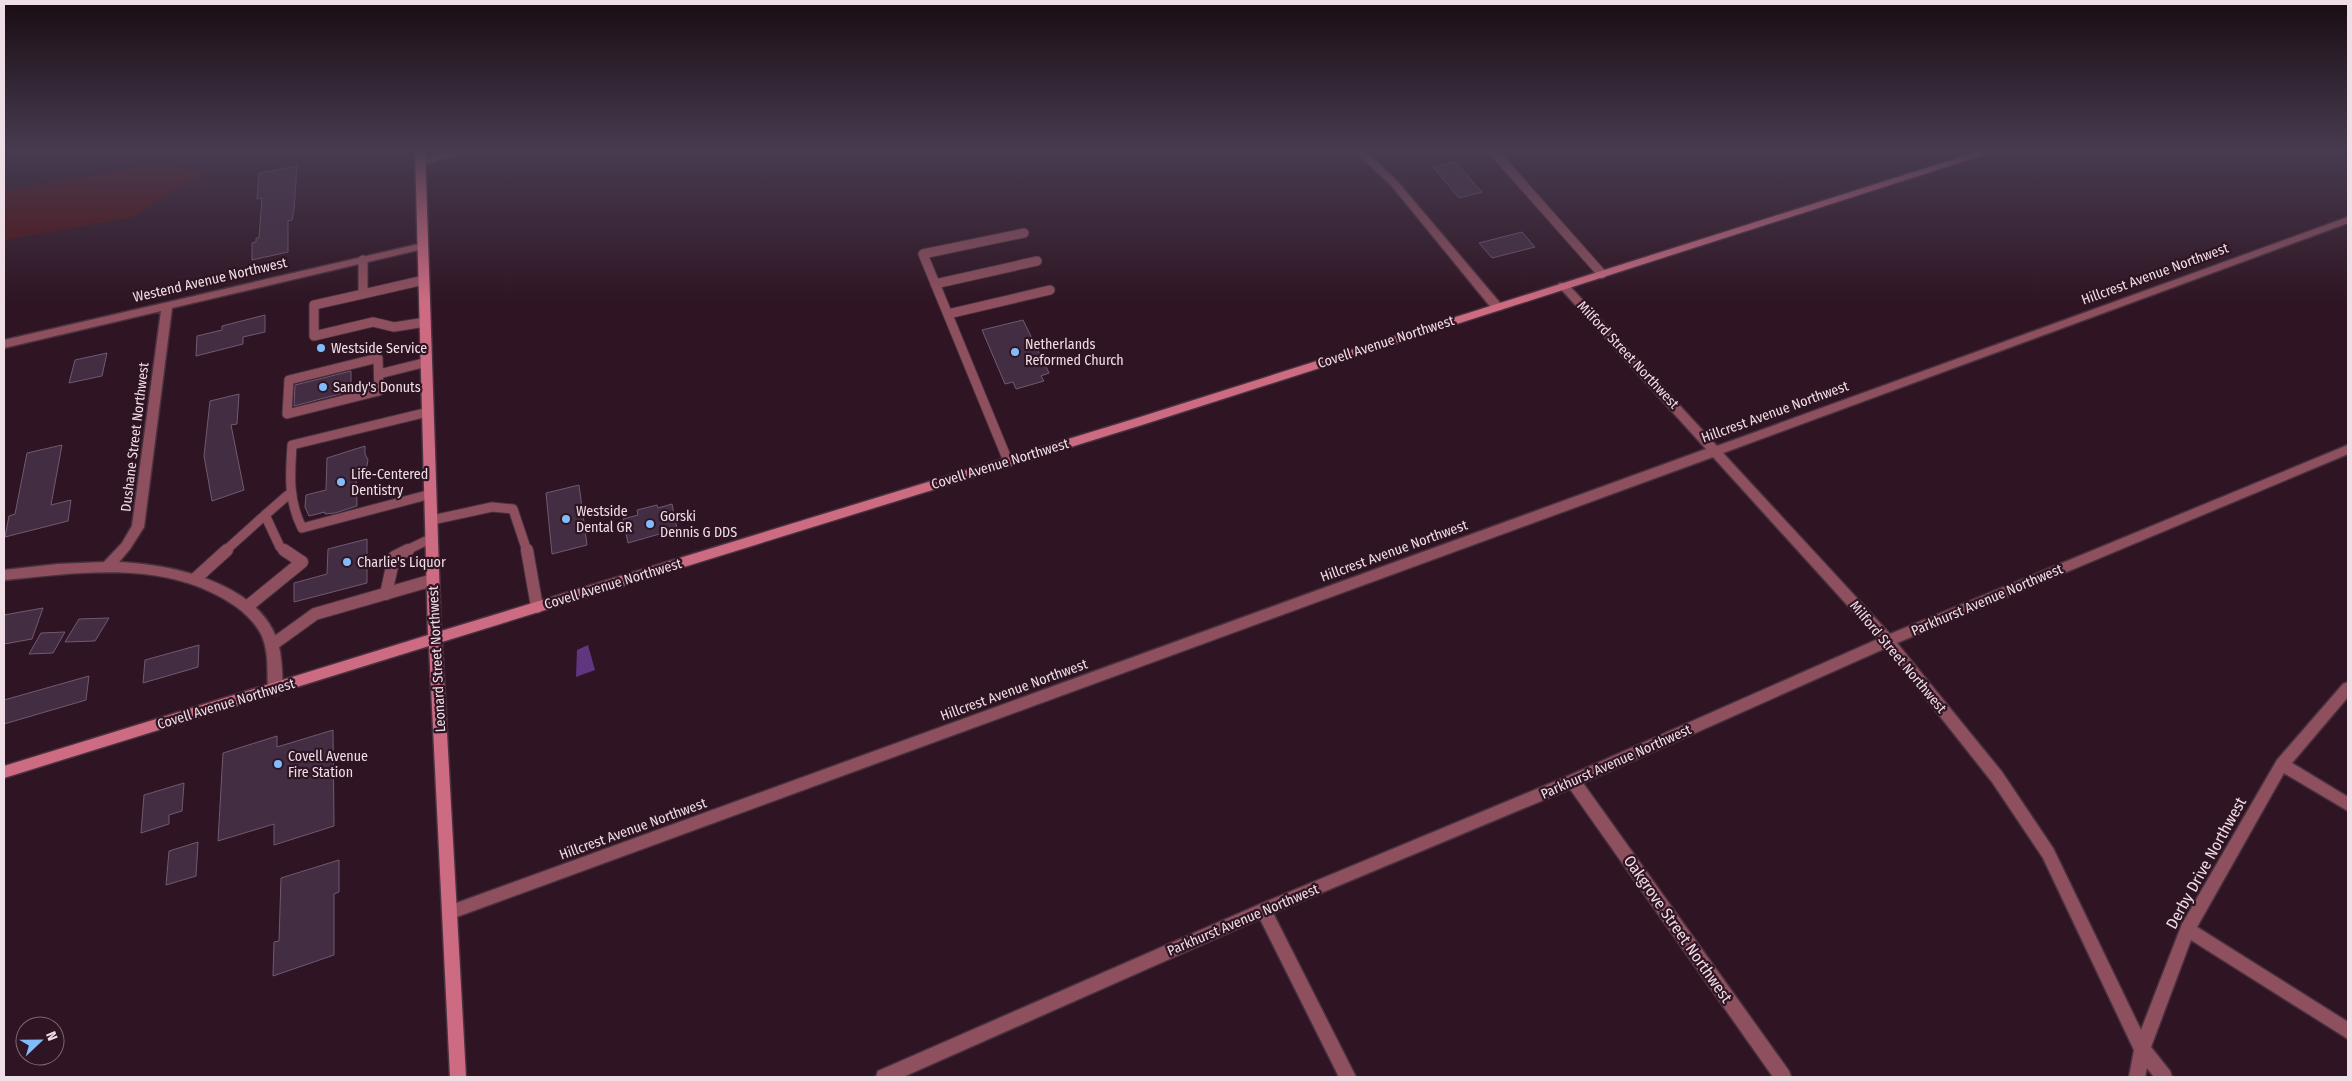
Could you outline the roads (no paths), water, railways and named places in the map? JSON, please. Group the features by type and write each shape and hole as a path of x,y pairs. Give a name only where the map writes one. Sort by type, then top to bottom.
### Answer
{"street":[{"name":"Leonard Street Northwest","path":"422,200 435,639 451,912 458,1077"},
{"path":"1408,200 1497,307"},
{"name":"Covell Avenue Northwest","path":"4,772 1008,461 1835,200"},
{"name":"Hillcrest Avenue Northwest","path":"451,912 2348,220"},
{"name":"Westend Avenue Northwest","path":"4,344 423,246"},
{"name":"Milford Street Northwest","path":"1563,286 1888,641 1997,777 2048,853 2142,1048 2164,1077"},
{"name":"Dushane Street Northwest","path":"109,565 126,546 138,527 167,306"},
{"name":"Parkhurst Avenue Northwest","path":"884,1077 912,1072 1263,910 1573,781 1888,641 2348,449"},
{"path":"4,575 109,565 162,570 195,579 248,606 262,623 272,644 275,688"},
{"name":"Derby Drive Northwest","path":"2136,1077 2142,1048 2187,929 2282,764 2348,688"},
{"path":"2282,764 2348,805"},
{"name":"Oakgrove Street Northwest","path":"1573,781 1783,1077"},
{"path":"1263,910 1348,1077"},
{"path":"2187,929 2348,1032"}],"lane":[{"path":"1537,200 1602,274"},
{"path":"1008,461 923,254 1024,233"},
{"path":"363,260 363,294"},
{"path":"935,284 1037,261"},
{"path":"424,280 314,305 314,336 373,322 394,327 426,322"},
{"path":"948,314 1050,290"},
{"path":"378,358 379,374 380,391 287,414 289,380 378,358"},
{"path":"379,374 427,362"},
{"path":"428,412 292,445 288,496 293,512 302,528 431,494"},
{"path":"195,579 288,496"},
{"path":"432,520 492,507 512,509 526,546 537,607"},
{"path":"248,606 302,562 280,547 265,515"},
{"path":"386,594 394,557 432,538"},
{"path":"272,644 315,614 433,580"}],"place":[{"name":"Westside Service","path":"321,348"},
{"name":"Netherlands Reformed Church","path":"1015,352"},
{"name":"Sandy's Donuts","path":"323,387"},
{"name":"Life-Centered Dentistry","path":"341,482"},
{"name":"Westside Dental GR","path":"566,519"},
{"name":"Gorski Dennis G DDS","path":"650,524"},
{"name":"Charlie's Liquor","path":"347,562"},
{"name":"Covell Avenue Fire Station","path":"278,764"}]}
